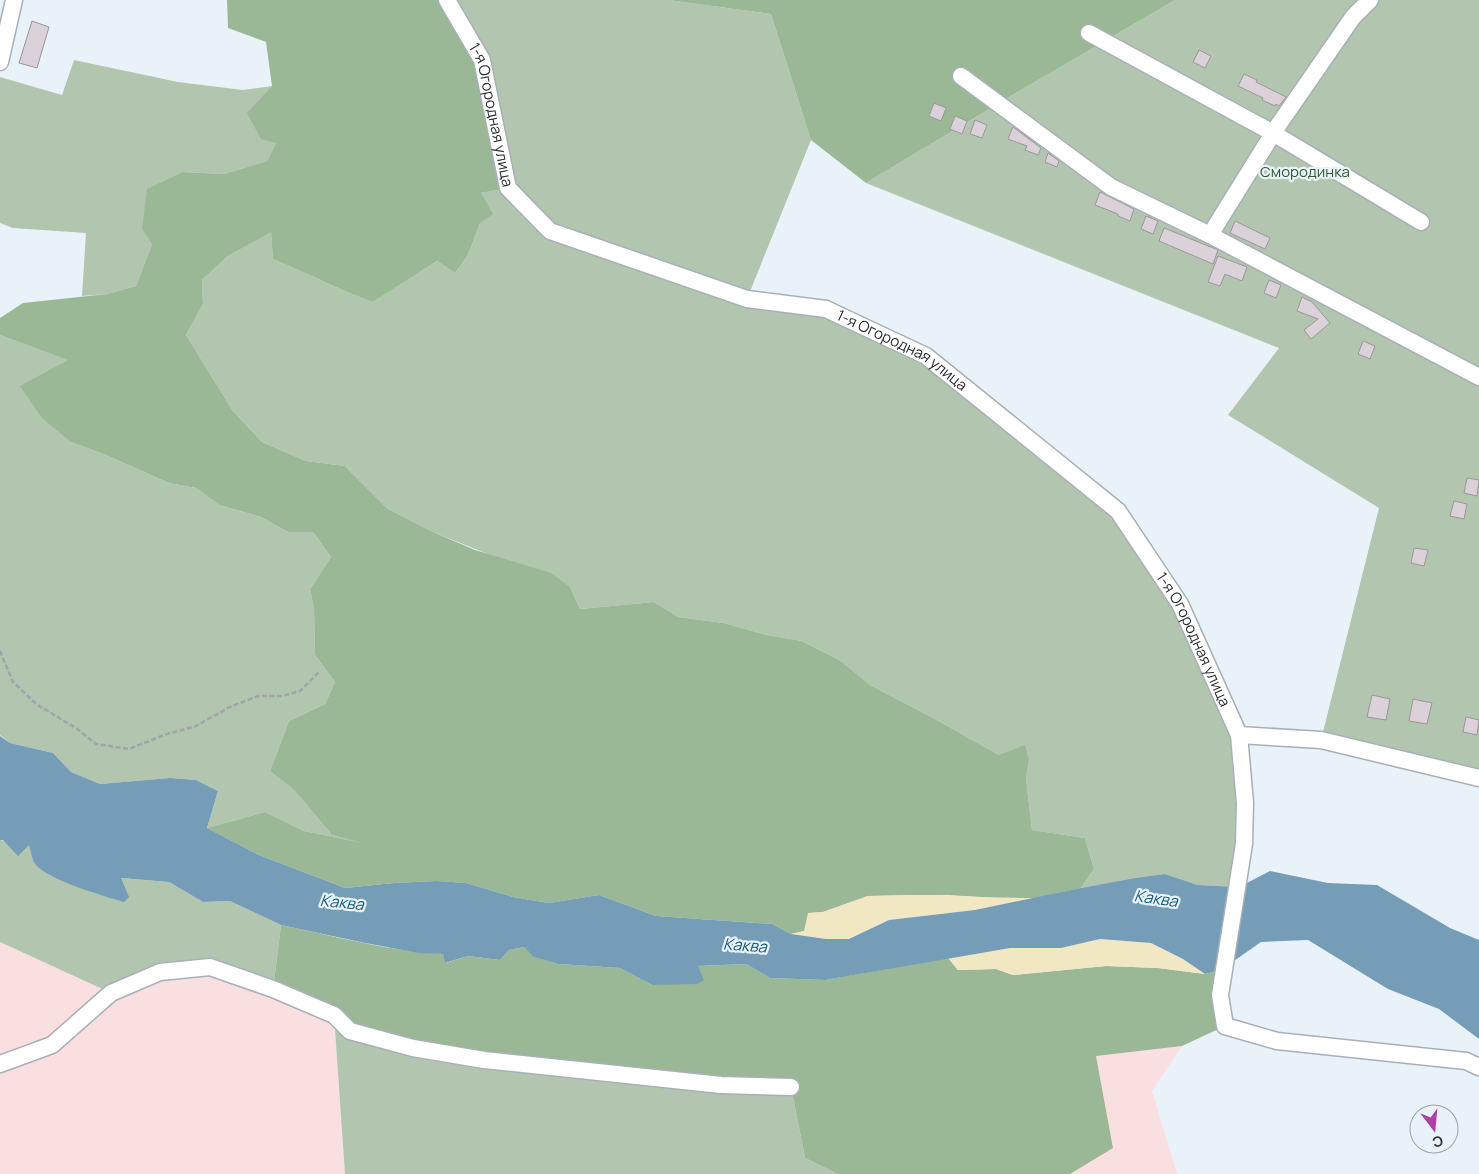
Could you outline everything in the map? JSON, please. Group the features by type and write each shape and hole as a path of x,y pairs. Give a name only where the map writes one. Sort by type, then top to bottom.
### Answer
{"street":[{"path":"0,62 14,0"},
{"name":"1-я Огородная улица","path":"447,0 482,60 508,188 550,231 746,299 826,309 926,356 1118,511 1180,604 1239,735 1245,804 1244,844 1220,995 1225,1026 1277,1041 1466,1061 1479,1067"},
{"path":"1210,235 1273,132 1353,17 1370,0"},
{"path":"1089,33 1273,132 1421,222"},
{"path":"961,76 1111,187 1210,235 1479,376"},
{"path":"1239,735 1321,740 1479,778"},
{"path":"0,1064 52,1045 110,993 160,972 210,967 273,989 334,1015 350,1031 414,1048 484,1060 720,1085 791,1087"}],"path":[{"path":"0,651 13,682 36,704 76,728 96,744 129,749 164,735 196,726 230,707 258,696 282,696 300,691 320,671"}],"shaded area":[{"path":"0,942 110,993 210,967 334,1015 345,1174 0,1174"},
{"path":"1182,1046 1152,1091 1177,1174 1070,1174 1113,1147 1096,1056"}],"green space":[{"path":"227,0 447,0 482,60 508,188 481,193 493,214 480,223 468,255 455,273 437,261 373,302 273,259 271,232 228,256 202,280 203,304 186,335 233,411 262,442 306,461 345,466 388,509 433,532 475,550 551,573 570,587 580,609 654,602 678,617 724,623 767,635 802,641 841,661 870,685 999,755 1025,745 1029,761 1026,778 1032,830 1085,838 1094,869 1081,888 1036,898 948,895 868,896 823,912 809,913 805,931 791,934 772,924 656,916 599,895 549,903 513,897 466,883 437,881 345,888 259,855 207,828 265,812 304,831 362,843 332,835 295,791 270,771 289,721 325,704 335,682 315,655 314,609 310,589 331,557 313,532 288,532 261,517 219,505 196,488 169,483 106,455 71,442 42,418 20,386 68,360 0,335 0,318 23,303 107,294 136,286 152,244 142,229 147,189 183,172 224,174 267,161 276,143 261,139 247,113 272,86 266,42 228,28"},
{"path":"447,0 668,0 771,14 811,140 747,299 826,309 926,356 1118,511 1180,604 1239,735 1239,887 1198,885 1165,874 1081,888 1094,869 1085,838 1032,830 1026,778 1029,761 999,755 870,685 841,661 802,641 767,635 724,623 678,617 654,602 580,609 570,587 433,532 388,509 345,466 306,461 262,442 233,411 186,335 203,304 202,280 228,256 271,231 273,259 373,302 437,261 455,273 468,255 480,223 481,193 507,188"},
{"path":"668,0 1175,0 866,183 811,140 771,14"},
{"name":"Смородинка","path":"1175,0 1479,0 1479,778 1321,740 1379,508 1228,415 1279,348 866,183"},
{"path":"74,60 178,82 243,90 272,86 276,143 267,161 224,174 183,172 136,286 107,294 82,296 86,233 13,228 0,223 0,77 62,95"},
{"path":"0,335 69,360 71,442 106,455 169,483 196,488 219,505 261,517 288,532 313,532 331,557 310,589 314,609 315,655 335,682 325,704 289,721 270,771 295,791 332,835 379,847 304,831 265,812 207,828 218,791 196,780 170,778 100,784 71,772 53,753 10,743 0,735"},
{"path":"0,840 29,845 50,875 94,893 124,901 120,878 169,882 203,902 230,901 281,925 273,989 210,967 111,993 0,942"},
{"path":"281,925 402,950 443,954 446,963 468,956 500,960 509,950 524,947 535,957 558,964 620,968 652,985 698,966 746,964 770,978 825,980 948,958 958,970 996,969 1013,975 1106,966 1158,968 1205,974 1221,970 1225,1026 1182,1046 1096,1056 1113,1148 1070,1174 838,1174 805,1158 791,1087 484,1060 350,1031 273,989"},
{"path":"334,1015 791,1087 805,1158 838,1174 345,1174"}],"sand":[{"path":"868,896 1036,898 975,910 889,920 849,939 826,939 791,934 804,931 808,913 823,912"},
{"path":"1100,939 1151,943 1183,959 1205,974 1158,968 1106,966 1013,975 996,969 958,970 948,958 1010,948 1061,948"}],"water":[{"name":"Каква","path":"0,736 10,743 53,753 71,772 100,784 170,778 196,780 218,791 207,828 259,855 345,888 437,881 466,883 513,897 549,903 599,895 656,916 772,924 791,934 826,939 849,939 889,920 975,910 1081,888 1165,874 1198,885 1239,887 1270,871 1328,883 1377,885 1450,928 1479,940 1479,1039 1439,1009 1388,989 1308,940 1261,942 1221,970 1205,974 1183,959 1151,943 1100,939 1061,948 1010,948 825,980 770,978 746,964 698,966 704,980 697,984 652,985 620,968 558,964 534,957 524,947 509,950 500,960 468,956 445,963 443,954 419,953 281,925 230,901 203,902 169,882 121,878 129,897 124,902 76,887 51,876 35,864 29,845 18,856 3,840 0,840"}],"building":[{"path":"32,21 49,27 37,68 19,63"},
{"path":"1199,50 1211,56 1205,68 1193,62"},
{"path":"1244,74 1286,97 1279,106 1262,100 1263,98 1238,86"},
{"path":"934,103 946,108 941,121 929,116"},
{"path":"955,116 967,121 962,134 950,129"},
{"path":"975,120 987,125 982,138 970,134"},
{"path":"1013,127 1041,148 1038,155 1025,150 1027,146 1008,139"},
{"path":"1048,153 1059,161 1057,167 1045,162"},
{"path":"1100,192 1134,209 1130,221 1095,205"},
{"path":"1146,216 1158,221 1153,234 1141,229"},
{"path":"1235,221 1270,238 1265,249 1230,233"},
{"path":"1164,228 1218,250 1213,264 1159,241"},
{"path":"1218,256 1247,267 1242,281 1225,274 1220,286 1208,282"},
{"path":"1269,280 1281,285 1276,298 1264,293"},
{"path":"1302,297 1312,302 1330,323 1311,339 1304,330 1318,319 1297,311"},
{"path":"1363,341 1375,346 1370,359 1358,354"},
{"path":"1467,478 1479,480 1477,496 1464,493"},
{"path":"1454,501 1467,504 1464,519 1450,516"},
{"path":"1414,548 1428,550 1424,566 1411,563"},
{"path":"1372,695 1390,699 1386,720 1367,717"},
{"path":"1413,699 1432,703 1427,724 1409,721"},
{"path":"1466,717 1479,720 1477,735 1463,732"}]}
